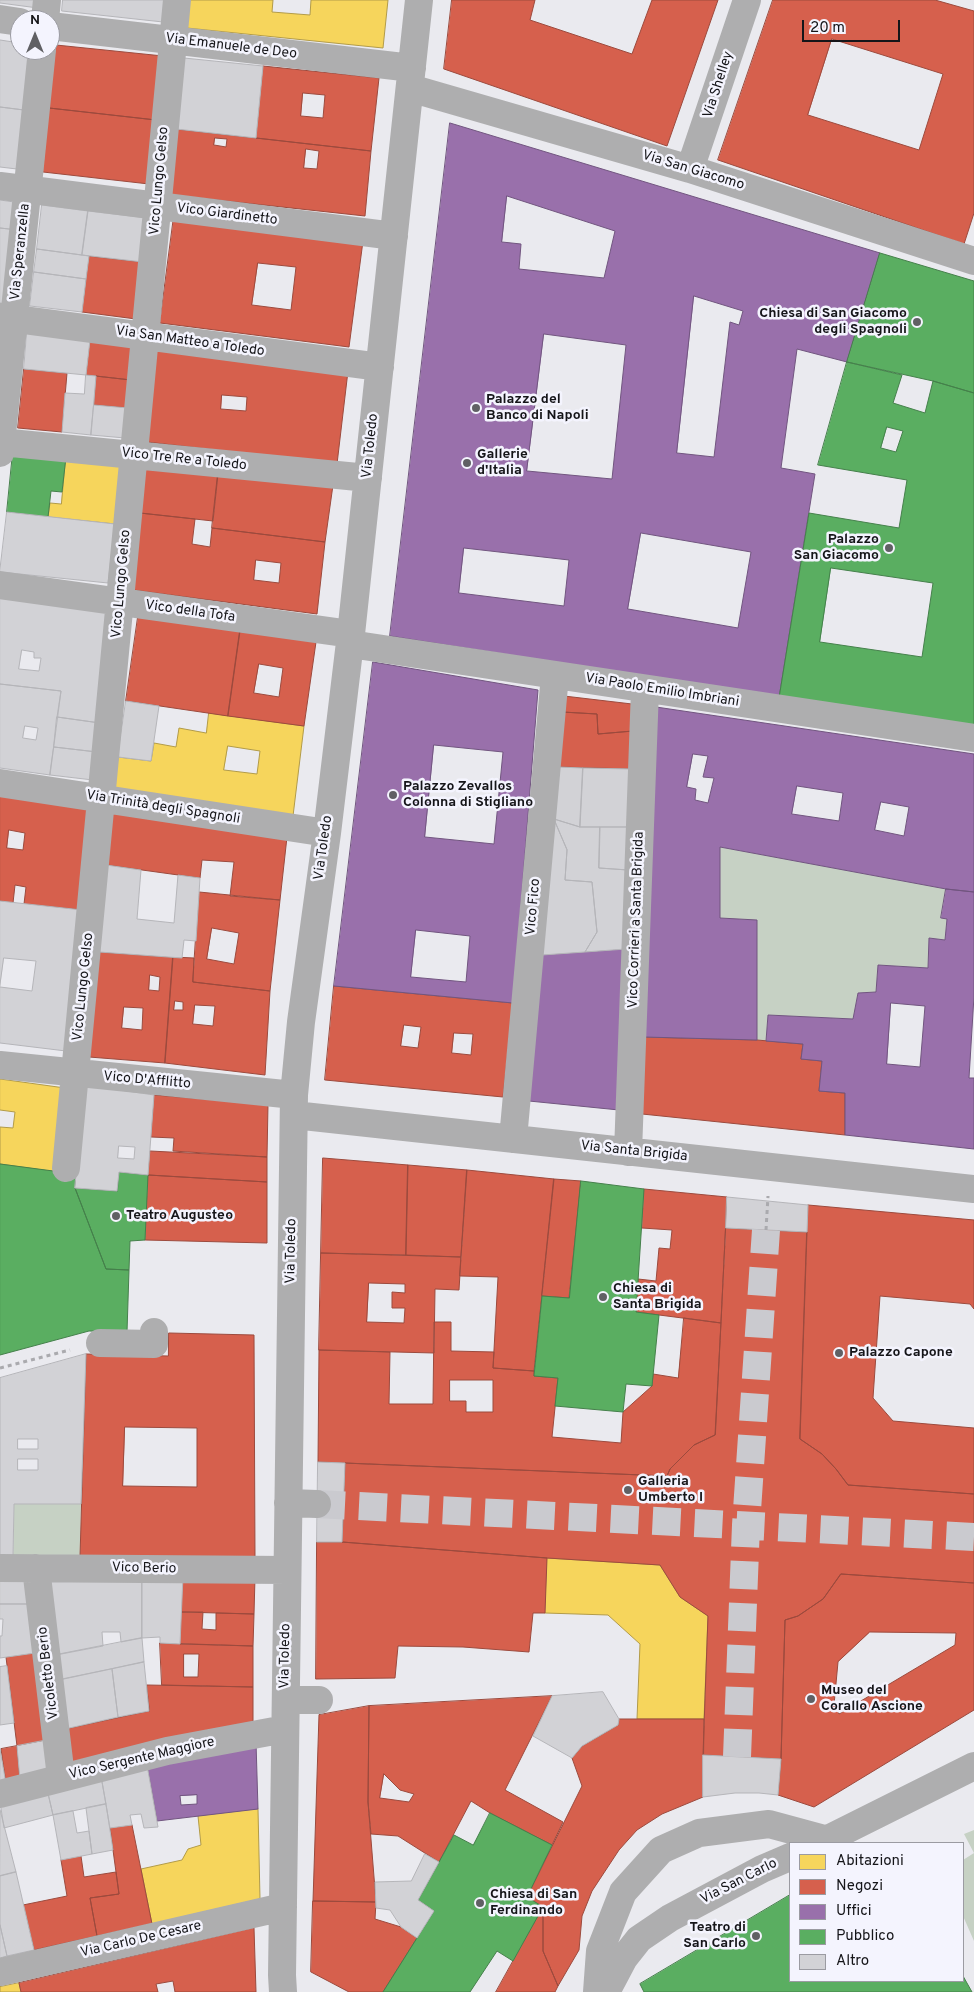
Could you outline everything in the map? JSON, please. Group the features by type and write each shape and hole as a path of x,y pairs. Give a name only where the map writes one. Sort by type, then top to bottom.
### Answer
{"street":[{"name":"Vico Lungo Gelso","path":"66,1168 177,0"},
{"name":"Via Toledo","path":"282,1984 294,1105 301,1022 327,832 350,639 419,0"},
{"name":"Via Shelley","path":"690,169 747,0"},
{"name":"Via Emanuele de Deo","path":"60,27 174,40 411,78"},
{"name":"Via Speranzella","path":"0,446 7,318 27,189 41,60"},
{"name":"Via San Giacomo","path":"411,78 974,261"},
{"name":"Vico Giardinetto","path":"0,186 394,236"},
{"name":"Via San Matteo a Toledo","path":"7,318 380,367"},
{"name":"Vico Tre Re a Toledo","path":"0,446 134,455 368,478"},
{"name":"Vico della Tofa","path":"0,585 350,639"},
{"name":"Via Paolo Emilio Imbriani","path":"350,639 555,675 974,738"},
{"name":"Vico Fico","path":"513,1139 555,675"},
{"name":"Vico Corrieri a Santa Brigida","path":"628,1152 645,689"},
{"name":"Via Trinità degli Spagnoli","path":"0,783 327,832"},
{"name":"Vico D'Afflitto","path":"0,1065 294,1105"},
{"name":"Via Santa Brigida","path":"294,1105 513,1139 974,1189"},
{"path":"100,1343 154,1344 154,1332"},
{"path":"288,1503 317,1504"},
{"name":"Vico Berio","path":"0,1568 287,1570"},
{"name":"Vicoletto Berio","path":"36,1568 61,1777"},
{"name":"Via Toledo","path":"286,1700 319,1700"},
{"name":"Vico Sergente Maggiore","path":"0,1794 167,1751 285,1729"},
{"path":"598,1992 600,1951 623,1892 661,1850 699,1833 768,1824 824,1841 974,1766"},
{"name":"Via San Carlo","path":"606,1992 624,1958 639,1939 670,1918 762,1869 789,1857"},
{"name":"Via Carlo De Cesare","path":"0,1972 283,1907"}],"path":[{"path":"766,1230 767,1200"},
{"path":"0,1368 100,1343"}],"green space":[{"path":"720,847 946,889 941,918 947,919 945,940 929,938 928,968 878,965 876,992 858,993 853,1019 768,1015 766,1041 757,1040 757,921 720,918"},
{"path":"14,1504 81,1504 80,1557 13,1557"},
{"path":"974,1830 974,1853 964,1834"},
{"path":"974,1853 974,1941 964,1918 964,1859"}],"building: Abitazioni":[{"path":"190,0 273,0 272,12 310,15 311,0 388,0 383,48 187,28"},
{"path":"66,457 122,463 115,524 48,517 50,503 61,504"},
{"path":"209,713 304,726 293,816 114,789 118,757 151,761 154,743 176,747 179,728 206,733","holes":["228,746 260,751 257,774 224,770"]},
{"path":"0,1079 65,1088 57,1172 0,1164 0,1127 13,1128 15,1112 0,1110"},
{"path":"547,1558 660,1565 680,1597 708,1616 704,1719 637,1719 640,1644 608,1615 545,1613"},
{"path":"258,1809 260,1899 152,1924 141,1869 182,1860 188,1849 201,1845 198,1816"},
{"path":"19,1983 21,1992 0,1992 0,1987"}],"building: Negozi":[{"path":"452,0 535,0 530,20 632,54 652,0 718,0 667,146 444,69"},
{"path":"773,0 935,0 974,11 974,213 964,244 718,160","holes":["832,39 943,74 919,150 808,115"]},
{"path":"60,45 163,56 156,120 49,108 54,60 60,60"},
{"path":"263,66 379,78 371,151 256,138","holes":["303,93 325,95 323,118 301,116"]},
{"path":"49,108 156,120 149,184 43,172"},
{"path":"176,129 371,151 365,216 171,195","holes":["215,138 227,139 226,147 214,145","306,149 319,151 317,169 304,168"]},
{"path":"174,216 363,241 349,347 160,323","holes":["258,263 296,267 291,310 252,305"]},
{"path":"89,256 143,262 136,319 82,312"},
{"path":"90,340 134,345 131,380 86,375"},
{"path":"157,348 348,371 337,464 147,442","holes":["222,395 247,397 246,411 221,409"]},
{"path":"24,369 67,373 62,432 18,428"},
{"path":"96,376 131,380 128,408 94,405"},
{"path":"144,466 218,474 213,521 140,513"},
{"path":"218,474 333,485 325,542 212,528"},
{"path":"140,513 195,519 192,544 210,547 212,528 325,542 317,614 133,590","holes":["256,560 281,563 279,583 254,580"]},
{"path":"138,617 240,631 228,716 126,701"},
{"path":"240,631 316,642 304,726 228,716","holes":["259,664 283,668 279,697 254,693"]},
{"path":"564,696 632,704 633,731 598,734 597,714 562,712"},
{"path":"562,712 597,714 598,734 633,731 631,769 558,767"},
{"path":"0,796 92,809 82,910 24,904 26,887 15,885 13,903 0,901","holes":["9,830 25,833 23,850 7,848"]},
{"path":"111,811 287,837 280,900 230,896 234,862 202,860 200,878 106,865"},
{"path":"199,892 280,900 270,991 193,982","holes":["212,928 239,933 234,964 207,959"]},
{"path":"99,952 173,957 165,1063 89,1057","holes":["150,975 160,977 159,991 149,990","124,1007 143,1008 142,1030 122,1028"]},
{"path":"173,957 194,958 193,982 270,991 265,1075 165,1063","holes":["175,1001 183,1002 183,1010 174,1010","195,1005 215,1006 213,1026 193,1024"]},
{"path":"334,986 513,1003 503,1097 325,1080","holes":["404,1025 421,1027 418,1048 401,1046","454,1033 473,1034 471,1055 452,1053"]},
{"path":"644,1037 757,1040 803,1044 801,1059 822,1061 819,1091 845,1093 845,1135 642,1114"},
{"path":"154,1095 268,1104 267,1157 173,1151 174,1138 151,1137"},
{"path":"150,1151 267,1157 267,1182 148,1175"},
{"path":"323,1158 408,1165 406,1255 321,1253"},
{"path":"408,1165 467,1170 461,1257 406,1255"},
{"path":"467,1170 554,1179 534,1371 493,1368 498,1277 460,1276"},
{"path":"148,1175 267,1182 267,1243 145,1240"},
{"path":"554,1179 581,1181 569,1298 542,1296"},
{"path":"644,1189 727,1197 721,1323 636,1312 638,1279 656,1281 659,1248 670,1249 672,1230 642,1228"},
{"name":"Palazzo Capone","path":"808,1205 974,1220 974,1309 970,1304 880,1296 873,1398 893,1421 974,1428 974,1494 848,1485 822,1454 800,1439"},
{"name":"Galleria Umberto I","path":"726,1228 807,1232 800,1439 822,1454 848,1485 974,1494 974,1583 841,1574 823,1599 798,1616 785,1620 781,1759 703,1755 708,1616 680,1597 660,1565 342,1542 345,1463 667,1476 670,1469 694,1445 715,1435"},
{"path":"321,1253 461,1257 459,1290 435,1289 434,1353 319,1350","holes":["369,1283 405,1284 405,1293 392,1292 392,1308 405,1308 404,1323 367,1322"]},
{"path":"684,1318 721,1323 715,1435 694,1445 670,1469 667,1476 318,1462 319,1350 390,1352 389,1404 433,1404 434,1322 451,1322 451,1351 494,1352 493,1368 534,1371 534,1376 558,1378 552,1437 621,1443 623,1412 652,1386 653,1374 678,1378","holes":["450,1380 493,1380 493,1412 466,1412 466,1401 450,1401"]},
{"path":"169,1333 254,1335 255,1559 80,1557 86,1354 168,1356","holes":["125,1427 197,1428 197,1487 123,1486"]},
{"path":"317,1542 342,1542 547,1558 545,1613 533,1613 529,1652 463,1647 398,1646 395,1678 316,1679"},
{"path":"841,1574 974,1583 974,1710 814,1807 778,1795 781,1759 785,1620 798,1616 823,1599","holes":["870,1632 956,1633 955,1645 839,1714 834,1705 838,1662"]},
{"path":"183,1576 255,1577 254,1614 181,1612"},
{"path":"181,1612 203,1612 202,1629 216,1630 216,1613 254,1614 253,1646 180,1644"},
{"path":"160,1643 253,1646 253,1687 162,1685","holes":["184,1654 199,1654 198,1677 184,1677"]},
{"path":"35,1653 48,1740 17,1746 6,1657"},
{"path":"147,1685 253,1687 253,1726 69,1766 65,1729 149,1711"},
{"path":"552,1696 505,1790 563,1822 552,1845 471,1801 439,1862 398,1836 371,1834 368,1802 369,1706","holes":["384,1774 400,1790 414,1794 409,1802 380,1798"]},
{"path":"369,1706 368,1802 376,1902 313,1901 319,1715"},
{"path":"619,1719 704,1719 703,1797 662,1814 637,1830 619,1850 592,1891 582,1916 579,1950 558,1986 543,1951 543,1907 527,1897 582,1786 572,1758 582,1746 618,1725"},
{"path":"17,1746 20,1780 6,1784 1,1749"},
{"path":"132,1825 152,1924 97,1936 90,1898 119,1894 110,1828"},
{"path":"81,1856 84,1877 116,1872 119,1894 90,1898 97,1936 34,1950 23,1905 67,1896 61,1860"},
{"path":"313,1901 376,1902 375,1919 401,1927 417,1938 383,1992 349,1992 311,1972"},
{"path":"543,1907 543,1951 558,1986 555,1992 496,1992"},
{"path":"254,1928 256,1992 175,1992 173,1981 156,1984 158,1992 21,1992 19,1983"}],"building: Uffici":[{"name":"Palazzo del Banco di Napoli","path":"450,123 880,253 847,362 797,349 781,468 815,474 779,698 390,636","holes":["507,196 615,231 604,278 519,269 521,244 502,242","694,296 743,311 739,325 730,322 714,457 677,453","544,334 626,345 612,479 527,471","641,533 751,552 738,628 628,609","464,548 569,560 564,606 459,593"]},
{"name":"Palazzo Zevallos Colonna di Stigliano","path":"373,662 538,690 513,1003 334,986","holes":["434,745 503,752 494,844 425,837","416,930 470,936 466,982 411,977"]},
{"path":"656,707 974,754 974,892 946,889 720,847 720,918 757,920 757,1040 644,1037","holes":["693,754 708,756 703,777 714,778 708,803 695,800 696,789 687,787","797,786 843,793 839,821 792,814","881,802 909,807 904,836 875,830"]},
{"path":"946,889 974,892 974,996 969,1078 974,1078 974,1149 845,1135 845,1093 819,1091 822,1061 801,1059 803,1044 766,1041 768,1015 853,1019 858,993 876,992 878,965 928,968 929,938 945,940 947,919 941,918","holes":["891,1003 925,1006 920,1067 887,1064"]},
{"path":"626,949 619,1110 529,1101 542,955"},
{"path":"256,1742 258,1809 157,1821 147,1765","holes":["197,1795 197,1804 181,1805 180,1796"]}],"building: Pubblico":[{"name":"Chiesa di San Giacomo degli Spagnoli","path":"880,253 974,281 974,393 933,381 847,362"},
{"name":"Palazzo San Giacomo","path":"847,362 902,375 893,403 925,413 933,381 974,393 974,728 779,698 809,513 899,528 907,480 818,465","holes":["887,427 903,431 896,452 881,448","831,568 933,583 922,657 820,642"]},
{"path":"13,452 66,457 62,492 51,491 48,517 7,512"},
{"path":"0,1164 76,1174 75,1188 106,1269 129,1270 127,1332 89,1331 0,1355"},
{"name":"Teatro Augusteo","path":"119,1172 148,1175 145,1240 130,1241 129,1270 106,1269 75,1188 117,1191"},
{"name":"Chiesa di Santa Brigida","path":"581,1181 644,1189 636,1312 659,1315 652,1386 626,1384 623,1412 555,1406 558,1378 534,1376 542,1296 569,1298"},
{"name":"Chiesa di San Ferdinando","path":"490,1813 552,1845 527,1897 543,1907 513,1961 497,1951 470,1992 383,1992 434,1911 418,1900 454,1835 473,1845"},
{"name":"Teatro di San Carlo","path":"789,1896 789,1982 964,1982 964,1978 972,1992 644,1992 640,1984"}],"building: Altro":[{"path":"0,0 39,0 38,8 0,3"},
{"path":"63,0 166,0 163,22 62,11"},
{"path":"0,40 10,42 10,60 31,60 24,110 0,107"},
{"path":"184,58 263,66 256,138 176,129"},
{"path":"0,107 24,110 17,169 0,167"},
{"path":"0,200 21,203 18,230 0,228"},
{"path":"42,205 88,211 82,255 37,249"},
{"path":"88,211 148,218 143,262 82,255"},
{"path":"0,228 18,230 8,304 0,303"},
{"path":"37,249 89,256 86,279 34,272"},
{"path":"34,272 86,279 82,312 30,306"},
{"path":"27,333 90,340 86,375 24,369"},
{"path":"86,375 96,376 91,435 62,432 65,393 84,394"},
{"path":"94,405 128,408 125,438 91,435"},
{"path":"7,512 115,524 108,583 0,572"},
{"path":"0,598 113,611 100,723 57,717 61,691 0,684","holes":["22,650 34,652 34,658 41,658 39,671 19,669"]},
{"path":"0,684 61,691 50,775 0,768","holes":["25,726 38,728 36,740 23,738"]},
{"path":"126,701 159,706 151,761 118,757"},
{"path":"57,717 100,723 97,752 54,747"},
{"path":"54,747 97,752 93,780 50,775"},
{"path":"558,767 583,768 580,827 554,819"},
{"path":"583,768 631,769 629,827 580,827"},
{"path":"554,819 567,850 565,880 592,882 597,932 585,952 542,955"},
{"path":"554,819 580,827 600,827 599,868 628,870 626,949 585,952 597,932 592,882 565,880 567,850"},
{"path":"600,827 629,827 628,870 599,868"},
{"path":"106,865 141,870 137,919 174,923 178,875 200,878 196,941 184,940 182,958 99,952"},
{"path":"0,901 82,910 66,1051 0,1043","holes":["4,958 36,961 32,991 0,987"]},
{"path":"86,1085 154,1095 148,1175 119,1172 117,1191 75,1188","holes":["119,1146 135,1147 134,1159 118,1158"]},
{"path":"727,1197 808,1205 807,1232 726,1228"},
{"path":"86,1354 81,1504 14,1504 13,1557 0,1557 0,1378","holes":["18,1439 38,1439 38,1449 18,1449","18,1459 38,1459 38,1470 18,1470"]},
{"path":"318,1462 345,1463 342,1542 317,1542"},
{"path":"47,1574 142,1576 142,1638 121,1642 120,1632 102,1632 103,1646 56,1655"},
{"path":"0,1575 27,1576 29,1604 0,1604"},
{"path":"142,1576 183,1576 180,1644 160,1643 160,1637 142,1638"},
{"path":"0,1604 29,1604 35,1653 0,1658 0,1636 2,1636 3,1619 0,1619"},
{"path":"142,1638 144,1662 59,1680 56,1655"},
{"path":"144,1662 149,1711 118,1717 112,1669"},
{"path":"7,1666 14,1723 0,1725 0,1667"},
{"path":"112,1669 118,1717 65,1729 59,1680"},
{"path":"603,1692 619,1719 618,1725 582,1746 572,1758 533,1736 552,1696"},
{"path":"48,1740 52,1772 20,1780 17,1746"},
{"path":"0,1749 6,1784 0,1786"},
{"path":"703,1755 781,1759 778,1795 735,1793 703,1797"},
{"path":"147,1765 158,1827 144,1828 141,1814 130,1815 132,1825 110,1828 101,1776"},
{"path":"101,1776 106,1804 53,1815 47,1789"},
{"path":"47,1789 53,1815 4,1828 0,1802"},
{"path":"106,1804 113,1850 92,1854 86,1808"},
{"path":"0,1810 16,1872 0,1876"},
{"path":"73,1811 77,1833 89,1831 92,1854 61,1860 53,1815"},
{"path":"425,1854 439,1862 418,1900 434,1911 417,1938 401,1927 390,1910 376,1908 375,1882 411,1881"},
{"path":"16,1872 34,1950 7,1956 0,1925 0,1876"},
{"path":"0,1925 7,1956 0,1958"}],"tunnel":[{"path":"737,1757 746,1525 766,1230"},
{"path":"317,1504 974,1537"}],"place":[{"name":"Chiesa di San Giacomo degli Spagnoli","path":"917,322"},
{"name":"Palazzo del Banco di Napoli","path":"476,408"},
{"name":"Gallerie d'Italia","path":"467,463"},
{"name":"Palazzo San Giacomo","path":"889,548"},
{"name":"Palazzo Zevallos Colonna di Stigliano","path":"393,795"},
{"name":"Teatro Augusteo","path":"116,1216"},
{"name":"Chiesa di Santa Brigida","path":"603,1297"},
{"name":"Palazzo Capone","path":"839,1353"},
{"name":"Galleria Umberto I","path":"628,1490"},
{"name":"Museo del Corallo Ascione","path":"811,1699"},
{"name":"Chiesa di San Ferdinando","path":"480,1903"},
{"name":"Teatro di San Carlo","path":"756,1936"}]}
